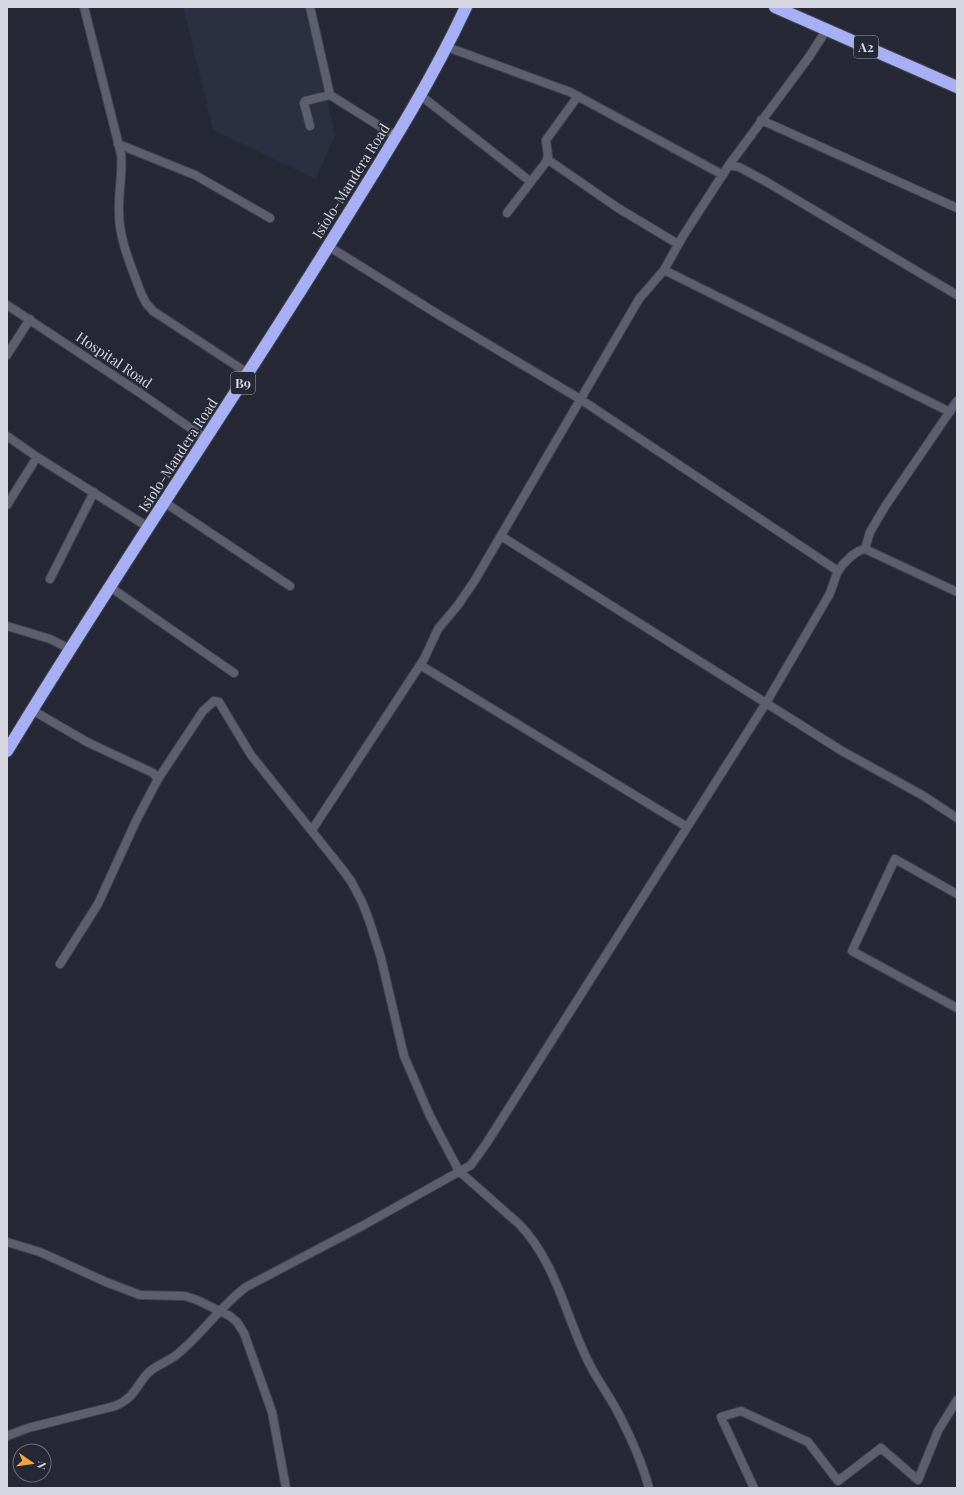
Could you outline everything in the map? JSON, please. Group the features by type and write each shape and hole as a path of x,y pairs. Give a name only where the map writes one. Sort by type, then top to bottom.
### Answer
{"highway":[{"name":"Isiolo-Mandera Road","path":"7,751 164,502 249,374 397,137 447,47 466,7"},
{"name":"A2","path":"775,7 957,87"}],"street":[{"path":"84,7 123,170 119,202 120,227 131,264 146,303 153,311 249,374"},
{"path":"310,7 330,95 397,137"},
{"path":"312,830 420,665 431,647 438,629 464,596 501,536 639,300 664,270 678,244 729,165 809,57 827,29"},
{"path":"447,47 578,96 723,175"},
{"path":"310,126 305,101 330,95"},
{"path":"420,95 531,182"},
{"path":"508,214 547,159 546,140 578,96"},
{"path":"761,120 957,208"},
{"path":"118,144 195,175 270,218"},
{"path":"547,159 618,208 678,244"},
{"path":"729,165 739,167 765,181 957,295"},
{"path":"328,246 439,315 580,399 838,571"},
{"path":"664,270 950,412"},
{"name":"Hospital Road","path":"7,305 30,319 206,439"},
{"path":"7,355 30,319"},
{"path":"7,1436 28,1428 126,1402 150,1372 175,1356 221,1312 232,1298 246,1287 362,1226 471,1164 486,1144 766,703 835,584 838,571 852,556 865,549 870,532 886,506 957,401"},
{"path":"7,436 37,457 148,527"},
{"path":"7,505 37,457"},
{"path":"50,579 94,492"},
{"path":"164,502 290,586"},
{"path":"501,536 842,751 922,795 957,818"},
{"path":"865,549 957,592"},
{"path":"110,587 234,673"},
{"path":"7,626 50,639 70,649"},
{"path":"420,665 688,827"},
{"path":"60,964 98,904 136,821 158,779 203,710 217,700 221,704 251,755 351,881 362,902 381,958 404,1056 430,1116 459,1171 528,1234 542,1254 562,1296 590,1365 630,1435 649,1488"},
{"path":"32,710 87,742 153,774 158,779"},
{"path":"957,894 895,860 852,952 957,1008"},
{"path":"7,1242 40,1252 106,1282 140,1295 185,1296 221,1312 237,1322 244,1333 272,1412 286,1488"},
{"path":"754,1488 721,1418 741,1411 808,1442 838,1481 881,1448 918,1480 938,1431 957,1400"}],"shaded area":[{"path":"183,7 307,7 335,135 316,179 213,130"}]}
